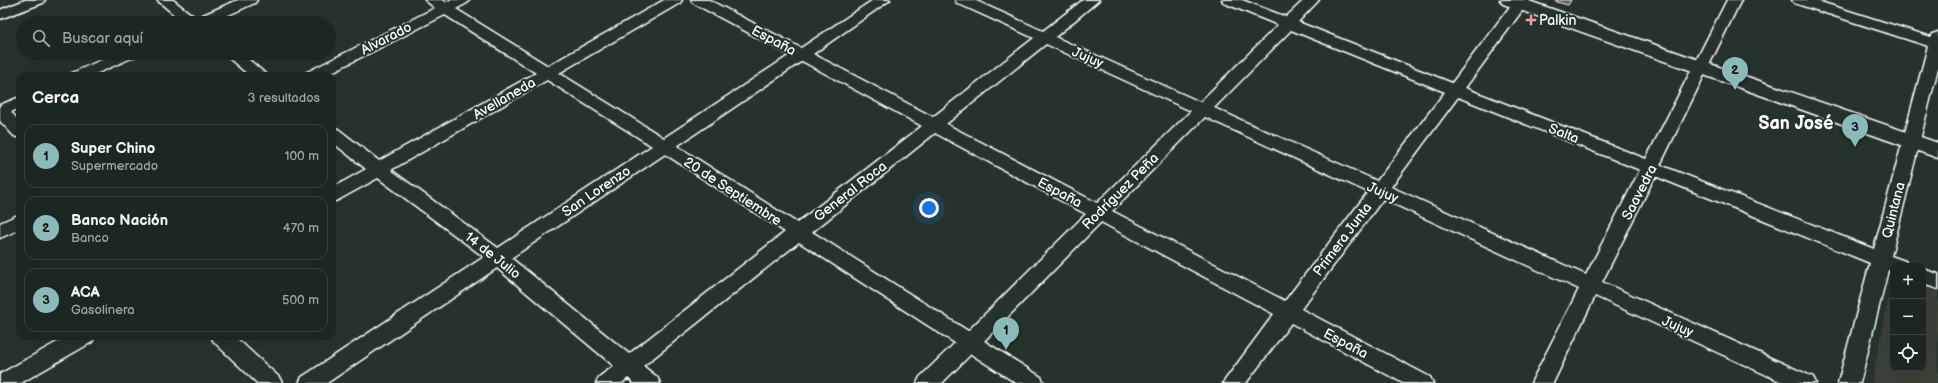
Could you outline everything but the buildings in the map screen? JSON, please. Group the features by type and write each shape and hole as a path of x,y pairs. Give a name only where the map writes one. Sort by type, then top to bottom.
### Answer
{"main road":[{"path":"1517,1 1938,151"}],"street":[{"path":"0,15 38,0"},
{"path":"164,0 184,16"},
{"path":"214,16 250,0"},
{"name":"Alvarado","path":"318,72 439,4 462,0"},
{"name":"Avellaneda","path":"336,194 675,0"},
{"name":"España","path":"698,0 1422,383"},
{"name":"San Lorenzo","path":"310,383 883,0"},
{"name":"Jujuy","path":"962,0 1805,383"},
{"name":"General Roca","path":"607,383 1092,0"},
{"name":"Salta","path":"1229,0 1891,263"},
{"name":"Rodríguez Peña","path":"928,383 1312,0"},
{"name":"Saavedra","path":"1542,383 1702,68 1734,0"},
{"path":"1798,0 1937,41"},
{"name":"Primera Junta","path":"1234,383 1455,90 1517,1"},
{"name":"20 de Septiembre","path":"439,4 664,146 797,233 1033,383"},
{"name":"Quintana","path":"1848,383 1937,41"},
{"path":"87,72 114,60"},
{"path":"240,60 255,72"},
{"path":"16,104 0,111 16,128"},
{"name":"14 de Julio","path":"336,136 379,170 497,257 649,383"},
{"path":"0,231 16,223"},
{"path":"1926,277 1938,282"},
{"path":"2,383 78,340"},
{"path":"225,340 271,383"}],"shaded area":[{"path":"1926,287 1938,292 1938,383 1872,383 1890,290 1890,371 1926,371"}],"place":[{"name":"Palkin","path":"1531,20"},
{"name":"Banco Nación","path":"1735,90"},
{"name":"ACA","path":"1855,147"},
{"name":"Super Chino","path":"1006,350"}],"district":[{"name":"San José","path":"1796,123"}]}
